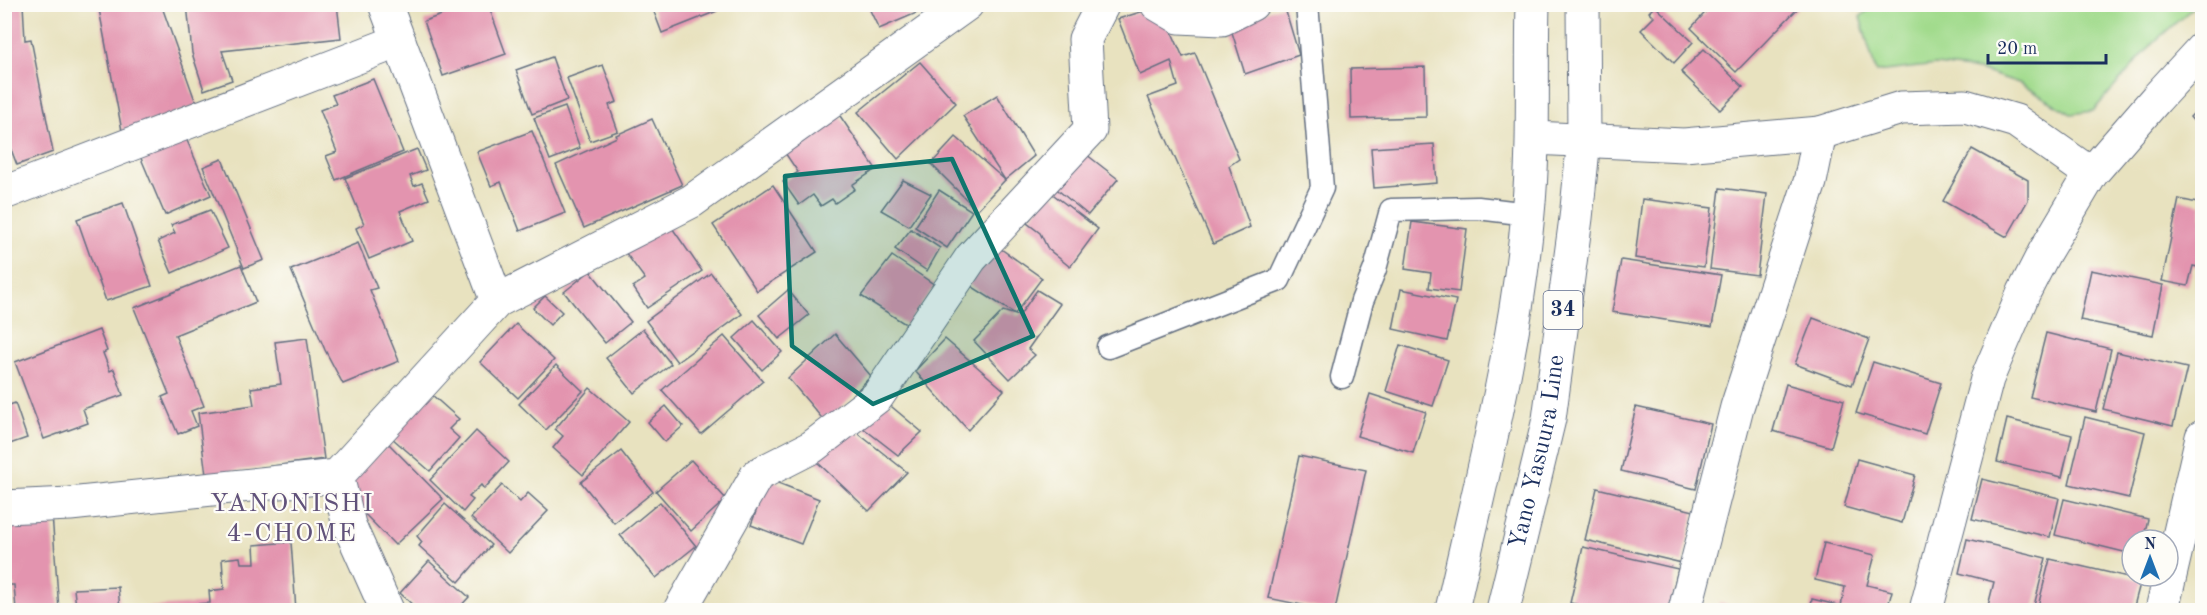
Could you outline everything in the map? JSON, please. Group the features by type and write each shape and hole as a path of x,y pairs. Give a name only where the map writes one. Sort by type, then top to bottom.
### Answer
{"street":[{"path":"385,4 497,301"},
{"path":"4,507 70,504 337,476 497,301 692,201 967,4"},
{"path":"680,610 757,475 812,447 877,397 971,258 1090,130 1085,39 1103,4"},
{"path":"1157,4 1179,17 1222,19 1252,4"},
{"name":"Yano Yasuura Line","path":"1452,610 1497,408 1516,303 1528,214 1533,138 1533,4"},
{"name":"Yano Yasuura Line","path":"1503,610 1550,419 1584,139 1583,4"},
{"path":"4,193 399,41"},
{"path":"1926,610 1986,379 2043,253 2091,174 2202,50"},
{"path":"1533,138 1684,145 1820,133 1901,108 1965,106 2016,121 2091,174"},
{"path":"1685,610 1737,407 1810,182 1820,133"},
{"path":"2162,610 2201,446"},
{"path":"337,476 349,525 387,610"}],"lane":[{"path":"1108,347 1279,280 1322,188 1307,4"},
{"path":"1342,377 1362,301 1375,269 1391,210 1478,208 1528,214"}],"highlighted area":[{"path":"952,159 1033,336 873,404 792,346 785,176"}],"green space":[{"path":"2196,4 2154,42 2093,111 2071,114 2019,83 1979,70 1936,65 1876,72 1860,17 1874,5"}],"building":[{"path":"4,4 23,4 25,40 31,39 53,152 17,165 4,131"},
{"path":"98,4 161,4 197,106 122,131"},
{"path":"187,4 337,4 341,38 222,51 232,80 204,90 192,53"},
{"path":"474,4 488,4 506,54 443,76 424,21"},
{"path":"651,4 714,4 717,11 662,33"},
{"path":"867,4 923,4 926,9 879,29"},
{"path":"1713,4 1802,4 1736,72 1691,28"},
{"path":"1284,5 1299,55 1245,74 1230,26"},
{"path":"1160,6 1183,57 1195,53 1239,159 1229,166 1250,227 1213,244 1148,97 1178,86 1171,61 1140,75 1118,19"},
{"path":"1655,6 1693,42 1674,63 1641,30 1654,17 1649,12"},
{"path":"1704,49 1743,87 1720,110 1681,72"},
{"path":"552,57 567,100 532,114 516,70"},
{"path":"920,62 956,103 898,159 858,112"},
{"path":"603,65 617,102 609,105 618,131 590,141 567,78"},
{"path":"1425,67 1426,117 1351,119 1350,69"},
{"path":"373,79 403,152 336,180 326,156 337,152 320,110 336,104 332,95"},
{"path":"997,95 1034,156 1005,180 963,116"},
{"path":"2202,105 2202,131 2190,117"},
{"path":"565,107 580,148 550,160 534,118"},
{"path":"836,110 876,169 852,185 855,189 835,203 832,199 821,206 813,195 799,205 783,182 798,172 781,147"},
{"path":"652,119 682,185 584,228 556,165"},
{"path":"532,131 565,213 520,231 501,182 491,186 477,152"},
{"path":"185,136 211,195 165,215 140,156"},
{"path":"956,137 1005,180 977,210 931,164"},
{"path":"1434,144 1437,183 1374,188 1371,148"},
{"path":"417,149 426,170 410,176 414,186 422,183 429,199 400,211 412,241 369,259 356,228 364,224 345,178"},
{"path":"1972,149 2028,180 2028,200 2007,237 1943,201"},
{"path":"1082,151 1118,179 1088,215 1053,186"},
{"path":"222,159 264,260 244,268 203,167"},
{"path":"903,180 931,194 909,226 881,210"},
{"path":"773,185 817,252 757,291 713,225"},
{"path":"1720,188 1767,194 1757,275 1710,269"},
{"path":"939,190 972,211 947,248 915,227"},
{"path":"1050,192 1098,229 1070,267 1048,249 1040,233 1027,223"},
{"path":"1642,199 1712,208 1704,267 1635,258"},
{"path":"2179,199 2202,204 2202,268 2193,266 2188,286 2162,281"},
{"path":"123,203 152,286 106,301 77,219"},
{"path":"210,210 228,248 172,273 158,241 175,233 171,225"},
{"path":"668,222 702,271 647,308 633,287 645,279 625,252"},
{"path":"1412,222 1467,229 1459,292 1429,288 1431,273 1405,269"},
{"path":"911,229 940,248 927,271 895,249"},
{"path":"358,243 377,288 370,290 399,361 343,384 325,350 291,270"},
{"path":"994,244 1042,278 1015,314 968,284"},
{"path":"892,256 935,285 907,325 861,296"},
{"path":"1621,260 1721,275 1712,327 1612,312"},
{"path":"241,265 256,302 175,335 204,406 191,411 197,426 178,434 162,397 169,394 134,308"},
{"path":"2091,270 2163,285 2153,335 2080,320"},
{"path":"590,271 631,322 605,343 564,292"},
{"path":"711,273 742,314 677,362 646,321"},
{"path":"1401,289 1456,300 1447,341 1393,329"},
{"path":"788,290 809,315 779,339 759,315"},
{"path":"1037,290 1060,304 1028,349 1035,355 1010,379 974,341 1003,311 1019,316"},
{"path":"545,296 562,312 550,325 533,308"},
{"path":"1813,318 1869,339 1852,385 1795,364"},
{"path":"754,320 782,352 762,370 734,338"},
{"path":"516,324 554,360 518,398 480,362"},
{"path":"643,329 671,364 634,393 606,358"},
{"path":"99,330 107,351 103,353 110,371 114,369 123,395 83,409 88,423 44,439 15,362"},
{"path":"2046,333 2111,349 2096,412 2030,397"},
{"path":"835,334 871,376 826,423 788,378"},
{"path":"724,336 763,381 701,434 662,390"},
{"path":"307,338 324,459 206,475 198,413 254,405 251,388 281,384 275,342"},
{"path":"945,339 1004,390 968,430 915,371"},
{"path":"1400,345 1448,360 1433,406 1386,391"},
{"path":"2117,352 2187,368 2173,426 2103,409"},
{"path":"1873,362 1941,383 1925,434 1856,413"},
{"path":"556,365 583,391 546,430 519,404"},
{"path":"1786,384 1844,400 1831,447 1773,431"},
{"path":"590,388 629,422 583,475 553,448 563,436 555,429"},
{"path":"431,394 459,419 449,429 459,438 430,471 392,438"},
{"path":"1370,394 1426,412 1413,453 1357,436"},
{"path":"886,402 922,432 898,455 858,424"},
{"path":"15,403 27,438 4,446 4,407"},
{"path":"666,406 683,426 665,442 648,422"},
{"path":"1636,407 1711,424 1696,489 1621,471"},
{"path":"2085,417 2145,432 2129,498 2069,484"},
{"path":"2007,419 2072,435 2062,477 1997,462"},
{"path":"850,427 907,472 869,511 815,460"},
{"path":"476,431 509,462 484,489 481,485 469,497 473,500 463,512 430,480"},
{"path":"389,444 443,499 395,545 352,501 350,481"},
{"path":"621,451 653,492 614,523 581,482"},
{"path":"1299,456 1366,470 1335,610 1268,598"},
{"path":"1857,459 1915,475 1902,523 1844,507"},
{"path":"691,460 726,499 691,531 656,491"},
{"path":"768,479 819,499 801,544 751,525"},
{"path":"1982,479 2059,498 2050,537 1972,519"},
{"path":"502,485 520,502 528,493 548,511 508,553 471,518"},
{"path":"1597,488 1694,511 1682,563 1585,540"},
{"path":"2064,499 2148,519 2146,528 2120,528 2120,551 2055,535"},
{"path":"660,502 696,546 656,578 620,535"},
{"path":"445,504 491,545 459,582 419,546 422,542 417,536"},
{"path":"52,514 59,610 16,610 14,585 4,585 4,521"},
{"path":"1967,539 2046,558 2033,610 2005,610 1988,606 1994,582 1959,573"},
{"path":"291,542 296,610 124,610 210,603 209,591 224,589 222,559 240,557 241,563 255,563 254,545"},
{"path":"1824,543 1875,555 1867,585 1892,591 1887,610 1810,610 1812,599 1841,606 1845,587 1815,580"},
{"path":"1583,547 1678,569 1668,610 1604,610 1570,603"},
{"path":"2050,559 2120,575 2120,588 2139,588 2133,610 2037,610"},
{"path":"429,561 469,597 457,610 418,610 400,593"},
{"path":"118,587 120,610 69,610 69,607 76,607 74,589"},
{"path":"1719,603 1747,610 1717,610"}],"district":[{"name":"YANONISHI 4-CHOME","path":"292,519"}]}
